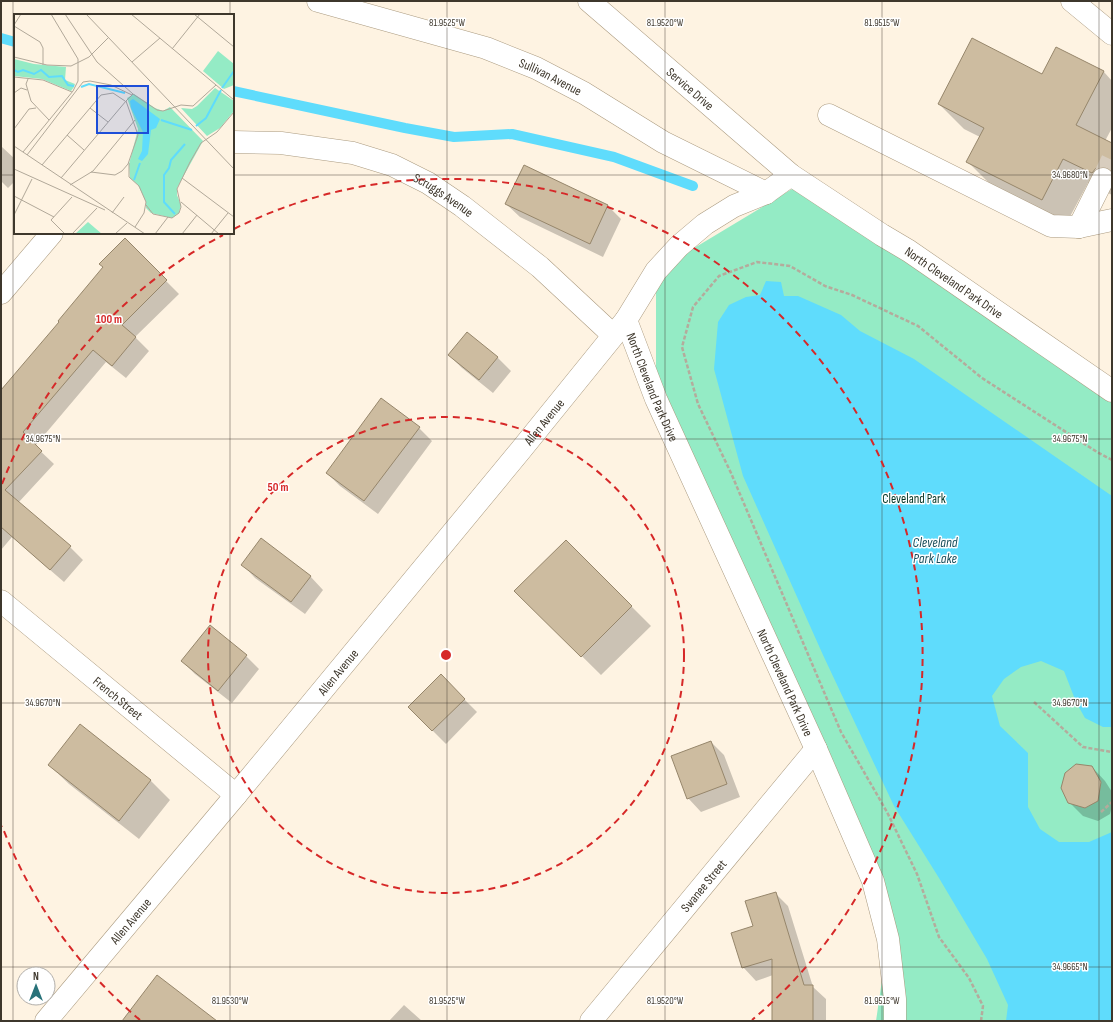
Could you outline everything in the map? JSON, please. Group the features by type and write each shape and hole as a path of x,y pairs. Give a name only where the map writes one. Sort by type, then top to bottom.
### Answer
{"street":[{"name":"Sullivan Avenue","path":"318,1 486,48 536,68 584,93 663,142 766,193"},
{"name":"Service Drive","path":"589,1 791,176"},
{"path":"1072,1 1112,34"},
{"path":"829,115 1051,226 1079,227 1112,220"},
{"name":"Scruggs Avenue","path":"234,142 281,143 353,153 392,165 428,183 462,206 620,328"},
{"name":"North Cleveland Park Drive","path":"895,1021 895,999 888,939 873,881 816,749 656,399 620,328 656,270 679,246 705,224 734,206 766,193 791,176 909,251 1112,391"},
{"path":"1079,227 1103,179"},
{"path":"1,293 51,234"},
{"name":"Allen Avenue","path":"46,1021 236,795 620,328"},
{"name":"French Street","path":"1,601 236,795"},
{"name":"Swanee Street","path":"591,1021 816,749"}],"path":[{"path":"981,1021 983,1006 969,978 939,937 917,874 887,812 841,732 731,473 698,404 682,346 692,307 720,276 757,262 790,266 825,286 852,295 918,326 982,378 1097,452 1112,460"},
{"path":"1034,702 1083,747 1112,752"},
{"path":"1101,812 1112,802"}],"green space":[{"name":"Cleveland Park","path":"802,183 1112,394 1112,1021 876,1021 888,939 656,399 656,271"}],"water":[{"name":"Cleveland Park Lake","path":"766,281 781,282 784,296 798,296 841,315 860,331 914,359 1112,496 1112,727 1103,727 1085,718 1076,702 1064,671 1041,661 1021,667 1004,679 992,696 1000,726 1028,753 1028,807 1040,829 1059,842 1089,842 1112,832 1112,1021 1006,1021 1008,1005 987,959 894,806 823,655 743,476 714,369 718,322 729,305 746,297 760,295"}],"building":[{"path":"972,38 1042,74 1056,47 1104,71 1076,125 1112,143 1112,171 1108,168 1102,167 1096,168 1092,173 1063,159 1042,200 966,162 984,128 938,104"},
{"path":"524,165 608,205 590,244 505,204"},
{"path":"125,238 167,280 122,325 136,337 112,366 93,350 23,432 42,451 5,490 71,546 50,570 1,527 1,390 59,322 58,321 103,267 99,264"},
{"path":"467,332 498,357 479,380 448,355"},
{"path":"381,398 420,427 364,501 326,473"},
{"path":"261,538 311,576 291,602 241,565"},
{"path":"566,540 632,606 581,657 514,591"},
{"path":"210,625 247,655 218,691 181,661"},
{"path":"441,674 465,699 432,731 408,707"},
{"path":"80,724 151,780 119,821 48,765"},
{"path":"711,741 727,784 687,799 671,756"},
{"path":"1076,764 1092,766 1101,782 1098,801 1085,808 1068,803 1061,788 1065,773"},
{"path":"776,892 804,985 813,985 813,1021 772,1021 772,959 742,968 731,933 753,926 745,901"},
{"path":"157,975 217,1021 122,1021"}],"waterway":[{"path":"1,38 14,42"},
{"path":"234,91 454,137 512,134 614,157 693,186"}],"tunnel":[{"path":"1103,179 1112,160"}]}
